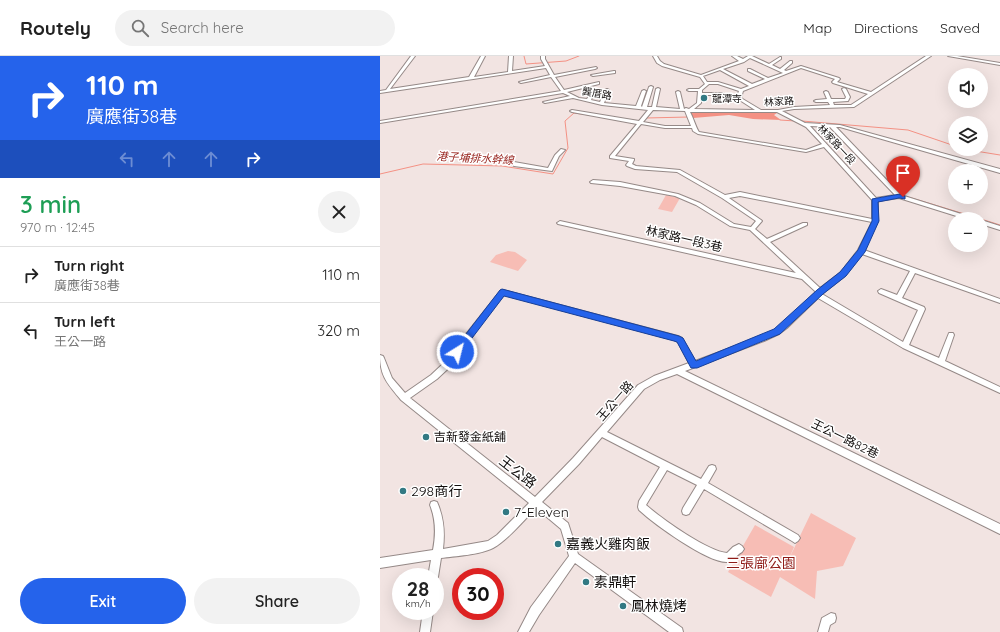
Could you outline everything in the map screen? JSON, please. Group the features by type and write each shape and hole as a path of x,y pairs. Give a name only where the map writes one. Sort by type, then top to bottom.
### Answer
{"street":[{"path":"387,91 412,56"},
{"path":"471,78 483,56"},
{"path":"510,72 511,56"},
{"path":"655,56 655,59 663,65 701,76 707,83 718,83 741,90 801,67 827,74 838,79 834,82 870,94"},
{"path":"734,56 744,61"},
{"path":"757,60 762,56"},
{"name":"林家路","path":"616,105 652,109 761,111 852,106 929,56"},
{"path":"950,56 1000,64"},
{"path":"701,76 744,61 750,57 785,72"},
{"path":"769,65 780,58"},
{"path":"380,92 510,72 545,62"},
{"name":"龔厝路","path":"545,62 564,92 573,97 588,101 616,105"},
{"path":"780,70 791,62"},
{"path":"521,82 555,77 595,68"},
{"path":"720,69 751,85"},
{"path":"584,70 596,78"},
{"path":"749,70 767,79"},
{"path":"380,122 564,92 596,78 613,73"},
{"path":"686,109 699,102 700,92 707,83"},
{"path":"641,108 651,87"},
{"path":"658,89 652,109 612,157 632,160 629,165 635,167 678,171 724,197 757,219 759,221 752,229"},
{"path":"816,102 848,99 844,89"},
{"path":"602,103 610,90"},
{"path":"689,90 739,98 750,106 761,111"},
{"path":"739,98 741,90"},
{"path":"641,108 644,91"},
{"path":"678,92 691,117 695,130 698,133 806,150 826,145"},
{"path":"826,92 833,106"},
{"path":"588,101 592,93"},
{"path":"601,93 602,103"},
{"path":"545,102 573,97"},
{"path":"572,111 665,127 694,126"},
{"name":"林家路一段","path":"778,111 804,124 826,145 875,200"},
{"path":"804,124 831,125 1000,171"},
{"path":"831,125 900,196"},
{"path":"514,164 550,170 557,155 563,150"},
{"path":"593,182 620,184 676,196 698,204 732,225 752,229 804,277 819,293 905,346 1000,390"},
{"path":"724,197 740,194 875,221"},
{"path":"875,200 900,196 950,212"},
{"name":"王公一路","path":"380,563 490,545 509,530 536,504 602,434 641,387 657,378 680,371 777,332 819,293 843,274 862,252 875,221 875,200"},
{"name":"林家路一段3巷","path":"560,223 804,277"},
{"path":"766,242 805,224"},
{"path":"988,224 1000,228"},
{"path":"862,252 1000,301"},
{"path":"898,299 913,270"},
{"path":"881,291 922,309 905,346"},
{"path":"404,398 434,377 450,362 502,292 676,338 680,340 694,365"},
{"path":"941,362 951,335"},
{"name":"王公路","path":"380,358 389,380 404,398 565,526 574,558"},
{"name":"王公一路82巷","path":"680,371 1000,529"},
{"path":"602,434 648,455 703,484 796,538"},
{"path":"666,465 642,504 642,507 696,545 722,558 728,558 739,549"},
{"path":"686,511 712,469"},
{"path":"434,505 438,513 440,525 434,568"},
{"path":"523,632 535,612 574,558 678,632"},
{"path":"823,632 826,622 831,618"},
{"path":"425,632 427,620"}],"green space":[{"path":"666,195 680,198 672,212 658,209"},
{"path":"508,251 515,252 527,260 518,271 490,262 496,255"},
{"name":"三張廍公園","path":"811,513 856,538 843,566 817,571 815,599 780,577 771,597 728,572 755,525 794,547 788,561"}],"shaded area":[{"path":"688,110 769,112 777,113 774,115 781,120 753,119 729,115 693,118"}],"waterway":[{"path":"524,56 526,64 566,61 579,56"},
{"name":"港子埔排水幹線","path":"380,174 423,164 502,166 553,174 568,148 565,121 574,113 596,116"},
{"path":"646,118 689,117"},
{"path":"780,120 795,121"},
{"path":"802,121 908,130 948,144"},
{"path":"988,153 1000,155"},
{"path":"905,196 1000,225"}],"place":[{"name":"龍潭寺","path":"704,98"},
{"name":"吉新發金紙舖","path":"426,437"},
{"name":"298商行","path":"403,491"},
{"name":"7-Eleven","path":"506,512"},
{"name":"嘉義火雞肉飯","path":"558,544"},
{"name":"素鼎軒","path":"586,582"},
{"name":"鳳林燒烤","path":"623,606"}],"route":[{"path":"457,352 502,292 676,338 680,340 694,365 762,339 777,332 785,326 820,292 843,274 862,252 875,221 875,200 900,196 903,197"}]}
